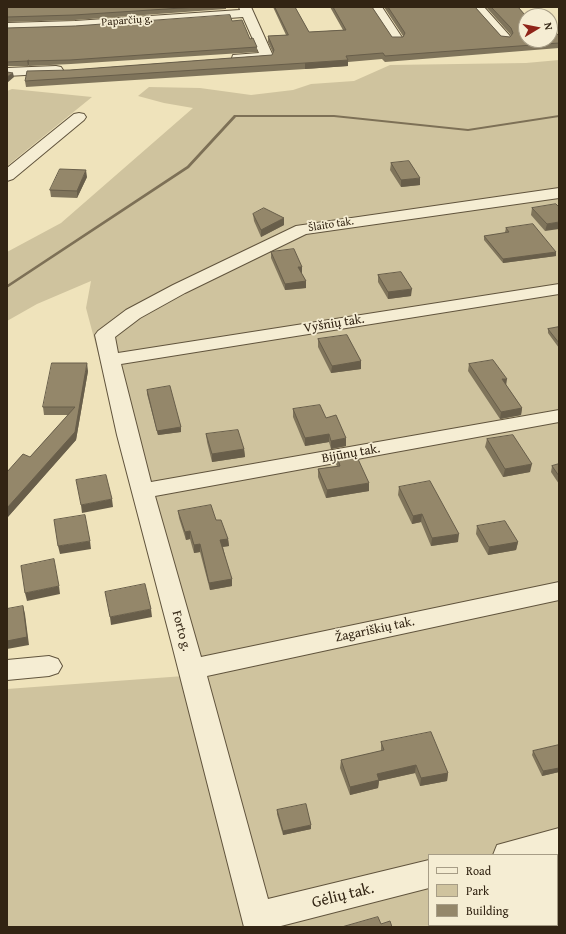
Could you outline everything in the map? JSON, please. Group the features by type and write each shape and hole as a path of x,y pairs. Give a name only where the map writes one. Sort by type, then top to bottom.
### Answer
{"street":[{"path":"376,7 397,39"},
{"path":"478,7 504,38"},
{"path":"227,58 266,56 247,10"},
{"name":"Paparčių g.","path":"7,27 75,25 247,10"},
{"path":"7,72 71,70"},
{"path":"7,176 79,117"},
{"name":"Šlaito tak.","path":"105,335 140,310 179,289 302,230 559,193"},
{"name":"Vyšnių tak.","path":"110,360 559,289"},
{"name":"Forto g.","path":"105,335 143,491 192,669 258,922"},
{"name":"Bijūnų tak.","path":"143,491 559,416"},
{"name":"Žagariškių tak.","path":"192,669 559,591"},
{"path":"7,670 49,666"},
{"path":"512,854 559,842"},
{"name":"Gėlių tak.","path":"258,922 428,874"}],"green space":[{"path":"559,60 559,927 7,927 7,689 184,676 86,308 91,281 37,304 7,321 7,252 61,223 193,108 164,103 138,96 149,87 200,88 251,95 293,90 311,84 354,81 390,65 526,63"},
{"path":"12,89 92,97 7,166 7,91"}],"building":[{"path":"7,7 197,7 74,15 7,17"},
{"path":"275,7 295,7 309,32 346,30 333,7 372,7 392,37 403,37 405,33 388,7 475,7 501,36 510,37 513,33 511,28 491,7 519,8 518,46 385,56 383,53 346,56 348,60 25,81 27,71 70,70 272,55 274,50 268,36 288,35"},
{"path":"230,15 232,21 242,20 250,39 253,38 257,47 70,60 29,60 7,62 7,28 75,26"},
{"path":"7,72 13,73 7,77"},
{"path":"409,161 420,178 401,180 391,163"},
{"path":"60,169 86,170 77,191 50,190"},
{"path":"556,204 559,207 559,222 547,224 532,208"},
{"path":"264,208 284,218 261,230 253,214"},
{"path":"533,224 556,252 503,259 484,236 509,232 506,228"},
{"path":"294,249 302,267 298,267 306,281 285,284 271,252"},
{"path":"401,272 412,289 388,292 378,275"},
{"path":"559,327 559,343 548,329"},
{"path":"347,335 361,361 332,366 318,339"},
{"path":"493,360 507,379 502,379 522,408 501,412 469,364"},
{"path":"52,363 87,363 75,432 7,508 7,472 23,454 30,457 75,407 43,407"},
{"path":"170,386 181,427 157,431 147,390"},
{"path":"320,405 326,418 336,415 346,438 331,441 329,434 305,438 293,409"},
{"path":"238,430 244,449 212,454 206,434"},
{"path":"513,435 532,464 505,469 487,439"},
{"path":"353,453 356,460 358,459 369,483 327,490 318,469 340,466 337,456"},
{"path":"559,464 559,476 552,466"},
{"path":"106,475 112,499 81,505 76,480"},
{"path":"430,481 459,534 432,538 422,514 413,516 399,487"},
{"path":"211,505 216,520 221,520 228,539 220,540 232,579 209,583 200,544 194,545 190,531 185,532 178,511"},
{"path":"85,515 90,541 58,546 54,520"},
{"path":"505,521 518,542 489,547 477,526"},
{"path":"54,559 59,586 25,593 21,566"},
{"path":"145,584 151,609 110,617 105,592"},
{"path":"23,606 27,637 7,641 7,609"},
{"path":"431,732 448,773 421,778 416,765 377,774 379,780 350,787 341,760 384,750 381,742"},
{"path":"559,745 559,768 543,771 533,751"},
{"path":"306,804 311,825 283,831 277,810"},
{"path":"558,904 559,927 551,927 558,926"},
{"path":"378,917 381,924 390,921 392,927 342,927"}],"waterway":[{"path":"7,287 188,167 235,116 334,116 468,130 559,116"}]}
